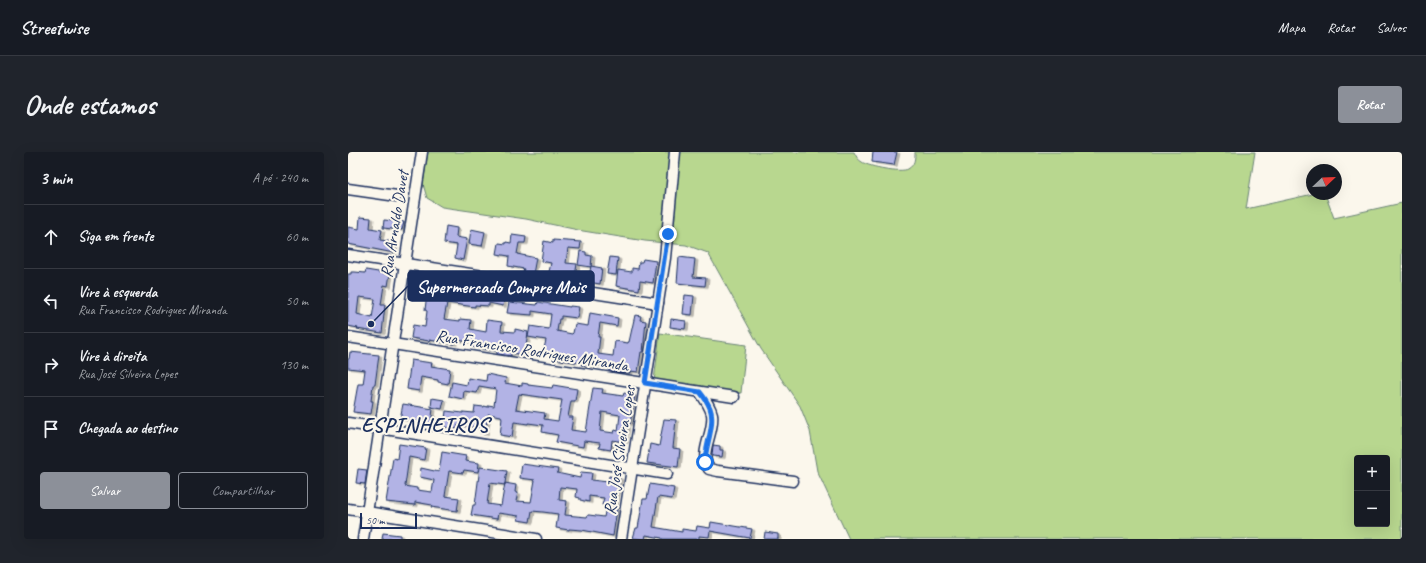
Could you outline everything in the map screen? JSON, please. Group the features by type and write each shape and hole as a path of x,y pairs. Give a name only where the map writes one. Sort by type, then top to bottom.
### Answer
{"street":[{"name":"Rua Arnaldo Davet","path":"363,539 422,152"},
{"name":"Rua José Silveira Lopes","path":"621,539 668,234 674,152"},
{"path":"348,189 397,196"},
{"path":"348,255 658,303"},
{"name":"Rua Francisco Rodrigues Miranda","path":"348,337 734,397"},
{"path":"700,392 710,408 712,416 705,454 705,462 709,469 793,481"},
{"path":"348,423 667,474"},
{"path":"348,509 536,539"}],"green space":[{"path":"428,152 854,152 859,160 871,166 885,169 904,170 912,166 915,159 915,152 1255,152 1246,209 1306,196 1306,200 1327,200 1334,218 1402,203 1402,539 849,539 817,471 810,431 800,406 761,349 708,253 686,245 645,241 583,231 526,219 442,207 427,198 423,184"},
{"path":"660,333 746,345 741,393 654,381"}],"building":[{"path":"873,152 897,152 894,165 872,162"},
{"path":"360,217 371,218 370,228 382,230 380,240 395,242 394,253 348,244 348,227 359,229"},
{"path":"384,220 404,222 402,230 383,228"},
{"path":"446,226 457,228 456,237 467,239 463,260 455,258 457,245 444,243"},
{"path":"471,229 485,232 482,246 469,244"},
{"path":"512,235 526,237 525,243 519,243 517,254 536,258 533,274 523,272 524,269 508,266 509,256 497,254 499,243 511,243"},
{"path":"553,240 581,242 580,249 568,248 566,263 577,264 575,276 559,273 558,278 548,276 551,263 541,261 544,241 553,243"},
{"path":"580,251 586,252 586,255 592,256 591,267 578,265"},
{"path":"610,257 618,258 616,275 607,274"},
{"path":"679,257 695,259 693,277 706,278 705,286 677,283"},
{"path":"643,259 656,261 653,283 640,281 639,290 616,286 618,270 632,272 632,268 638,269 639,262 642,262"},
{"path":"591,266 602,268 600,284 588,282"},
{"path":"366,270 390,274 388,286 384,285 381,305 385,305 382,333 348,326 348,274 351,274 351,272 365,273","holes":["359,297 375,299 372,318 357,314"]},
{"path":"422,282 466,288 467,284 478,286 477,291 505,295 503,306 489,303 489,306 475,305 475,307 447,303 444,319 460,321 460,319 471,320 470,329 486,332 487,320 502,322 501,331 515,332 515,329 528,332 525,355 511,353 511,356 497,354 497,351 472,347 472,342 455,340 454,344 411,338 413,325 425,327 427,293 420,292"},
{"path":"685,295 694,296 692,315 683,314"},
{"path":"509,302 537,305 538,302 579,307 577,318 561,316 561,319 559,319 557,331 572,334 575,324 588,326 590,313 618,318 617,326 600,323 598,337 600,337 598,354 613,356 615,341 628,343 635,315 641,316 640,320 646,321 643,352 641,352 638,372 630,371 630,373 620,373 609,371 609,367 593,364 593,366 581,365 582,363 555,359 556,355 543,353 546,340 528,337 530,326 549,329 551,314 532,311 532,315 507,313"},
{"path":"671,319 686,321 685,329 670,327"},
{"path":"350,352 379,355 375,385 373,385 371,414 353,412 358,384 363,384 365,370 348,368"},
{"path":"411,360 432,363 431,366 450,369 448,384 438,382 438,380 421,377 419,391 407,389"},
{"path":"487,374 506,378 505,383 522,386 522,383 552,388 553,385 577,389 575,401 571,401 568,417 573,417 571,430 586,432 593,388 603,389 602,393 623,396 624,393 635,395 630,424 627,424 625,442 612,440 611,450 599,448 600,443 584,441 583,447 556,442 558,435 542,432 543,425 514,422 512,437 500,435 501,416 488,414 485,434 480,433 480,428 458,425 457,429 444,427 446,411 474,413 475,406 494,406 496,389 479,386 477,393 464,391 463,399 449,396 452,382 467,385 468,378 486,381","holes":["519,394 562,400 558,421 544,419 545,413 516,409","602,412 620,415 618,431 615,430 614,433 600,431"]},
{"path":"432,398 444,400 442,409 431,407"},
{"path":"403,404 433,409 431,424 400,419"},
{"path":"664,419 676,420 673,448 680,449 678,467 647,463 650,444 659,446"},
{"path":"399,444 426,448 424,460 409,457 405,486 417,488 417,490 432,492 434,480 420,477 421,468 439,472 442,452 466,456 465,461 479,463 478,472 464,470 463,473 449,471 445,496 459,498 457,511 431,507 432,505 415,502 415,505 386,502 393,458 397,459"},
{"path":"713,445 720,446 720,450 723,450 722,457 712,456"},
{"path":"522,464 558,469 557,473 580,478 581,472 592,473 591,480 608,482 609,476 620,478 614,508 617,509 613,536 582,530 556,528 558,514 532,511 530,522 518,520 519,516 498,513 497,519 471,515 473,505 475,505 480,467 507,471 505,483 516,485 515,492 518,493 516,501 531,502 535,480 520,478","holes":["490,483 505,485 501,506 487,504","560,487 577,489 576,497 580,498 580,500 589,502 589,496 604,498 602,505 606,507 604,517 589,515 587,517 565,515 567,501 559,500"]},
{"path":"358,469 367,470 365,484 356,483"},
{"path":"650,484 674,488 672,499 658,497 653,527 682,532 682,529 696,531 697,526 710,528 711,522 752,529 750,538 710,531 709,537 699,536 699,539 662,539 646,535 645,539 633,538 636,528 638,528 643,499 647,499"},
{"path":"765,532 778,534 778,539 764,539"},
{"path":"383,533 400,535 400,539 382,539"}],"place":[{"name":"Supermercado Compre Mais","path":"371,324"}],"district":[{"name":"ESPINHEIROS","path":"425,425"}],"route":[{"path":"668,234 645,383 700,392 710,408 712,416 705,454 705,462"}]}
